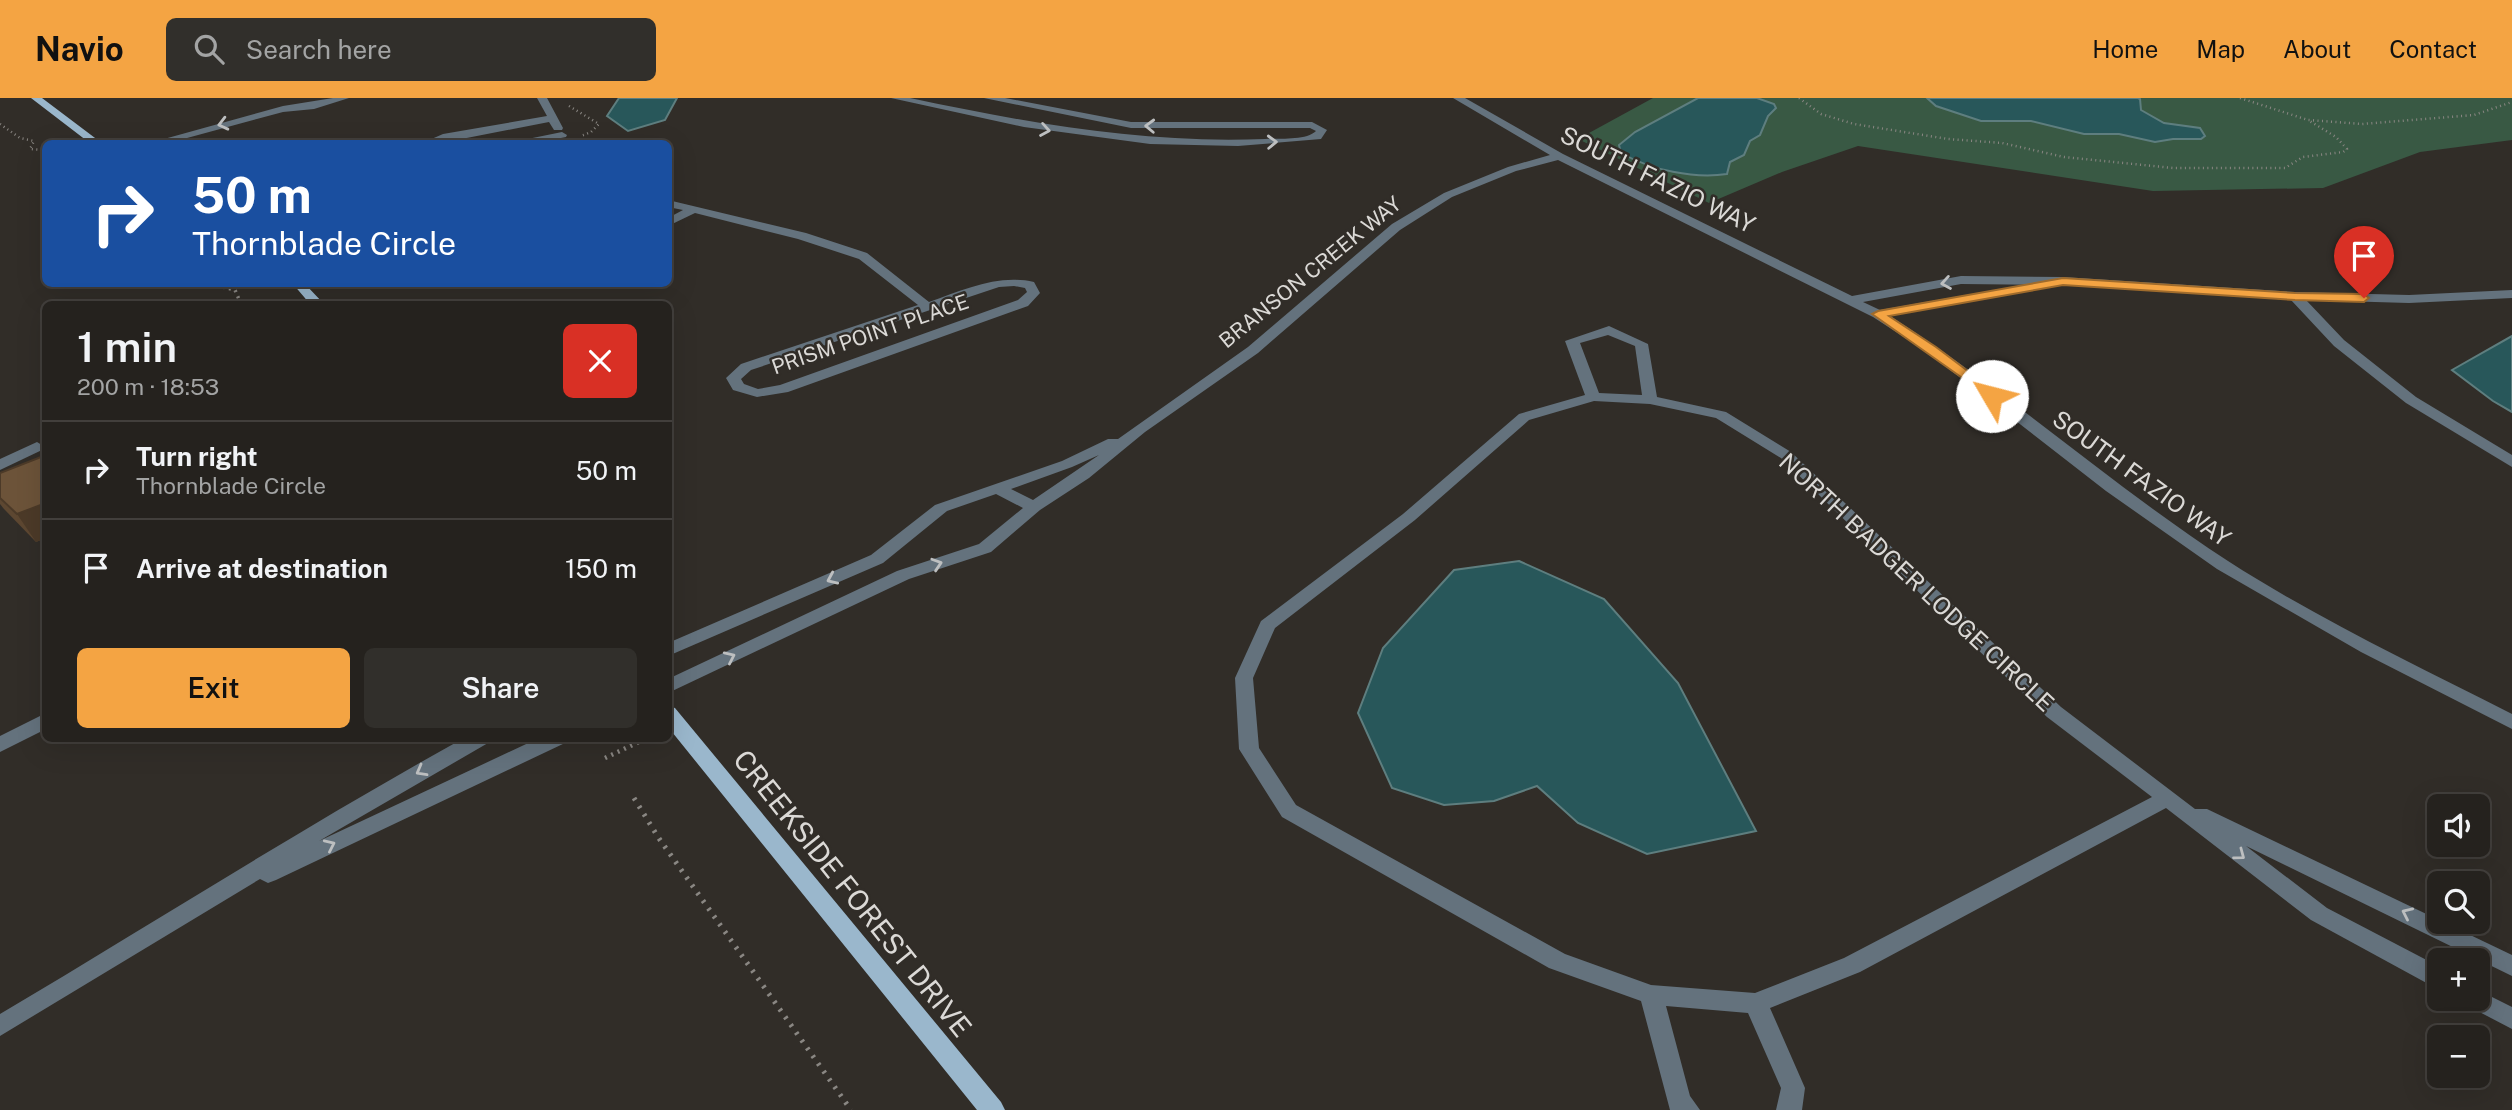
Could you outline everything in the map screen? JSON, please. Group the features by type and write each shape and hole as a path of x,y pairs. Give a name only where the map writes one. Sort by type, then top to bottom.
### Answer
{"main road":[{"path":"36,98 93,140"},
{"path":"302,287 314,301"},
{"name":"CREEKSIDE FOREST DRIVE","path":"672,718 992,1110"}],"street":[{"path":"299,98 314,106"},
{"path":"209,140 344,98"},
{"path":"542,98 564,139"},
{"path":"897,98 979,116 1118,140 1199,144 1296,141 1317,138 1322,130 1312,125 1132,125 989,98"},
{"name":"SOUTH FAZIO WAY","path":"1458,98 1559,156 1878,314 1932,349 2112,488 2223,565 2367,648 2512,722"},
{"path":"979,116 1006,100"},
{"path":"166,140 283,109 314,106"},
{"path":"435,140 553,118"},
{"name":"BRANSON CREEK WAY","path":"672,685 903,575 985,548 1034,507 1083,475 1140,429 1253,350 1396,227 1448,195 1512,169 1559,156"},
{"path":"672,204 802,236 863,256 928,307"},
{"path":"672,221 694,209"},
{"path":"1852,300 1961,280 2063,281 2295,296 2409,299 2512,294"},
{"path":"1878,314 2063,281"},
{"name":"PRISM POINT PLACE","path":"998,283 1030,285 1034,293 1023,303 783,389 757,393 738,387 733,378 746,367 928,307 998,283"},
{"path":"2295,296 2339,343 2411,400 2512,462"},
{"path":"1593,397 1572,341 1609,330 1642,344 1650,400"},
{"name":"NORTH BADGER LODGE CIRCLE","path":"1756,1003 1651,995 1557,961 1289,811 1249,749 1244,678 1267,625 1409,517 1524,417 1593,397 1650,400 1721,415 1786,455 2054,712 2319,914 2427,972"},
{"name":"BRANSON CREEK WAY","path":"672,648 877,559 941,508 1067,464 1140,429"},
{"path":"0,465 37,447"},
{"path":"999,489 1034,507"},
{"path":"877,559 903,575"},
{"path":"0,745 42,722"},
{"path":"0,1026 202,905 343,815 474,742"},
{"path":"202,905 549,742"},
{"path":"1789,1110 1793,1088 1756,1003 1852,965 2166,799"},
{"name":"NORTH BADGER LODGE CIRCLE","path":"2166,799 2512,966"},
{"path":"1651,995 1679,1102 1687,1110"},
{"path":"2490,1007 2512,1019"}],"path":[{"path":"1799,98 1821,114 1854,124 1948,139 2002,143 2064,157 2173,168 2286,168 2303,157 2343,152 2347,149 2336,137 2308,120 2240,98"},
{"path":"2308,120 2384,124 2464,117 2512,102"},
{"path":"564,139 591,132 599,124 565,105"},
{"path":"0,124 20,138 34,141 30,149 42,150"},
{"path":"222,287 235,290 240,301"},
{"path":"605,758 639,742"},
{"path":"634,799 851,1110"}],"green space":[{"path":"1653,98 2512,98 2512,140 2420,152 2323,188 2153,191 1858,146 1782,172 1709,203 1578,139"}],"water":[{"path":"619,98 677,98 665,120 628,131 607,116"},
{"path":"1698,98 1757,98 1774,104 1776,108 1768,116 1760,135 1750,141 1744,155 1730,162 1727,174 1673,172 1621,153 1619,145 1635,132"},
{"path":"1927,98 2138,98 2141,110 2164,123 2200,128 2205,136 2201,139 2155,142 2119,134 2084,134 2031,121 1981,121 1936,106"},
{"path":"2512,336 2512,412 2452,370"},
{"path":"1519,561 1604,599 1678,683 1756,831 1647,854 1578,823 1537,786 1494,801 1444,805 1392,788 1358,713 1383,648 1454,570"}],"building":[{"path":"42,457 42,505 17,514 0,498 0,473"}],"route":[{"path":"1992,396 1932,349 1878,314 2063,281 2364,298"}]}
